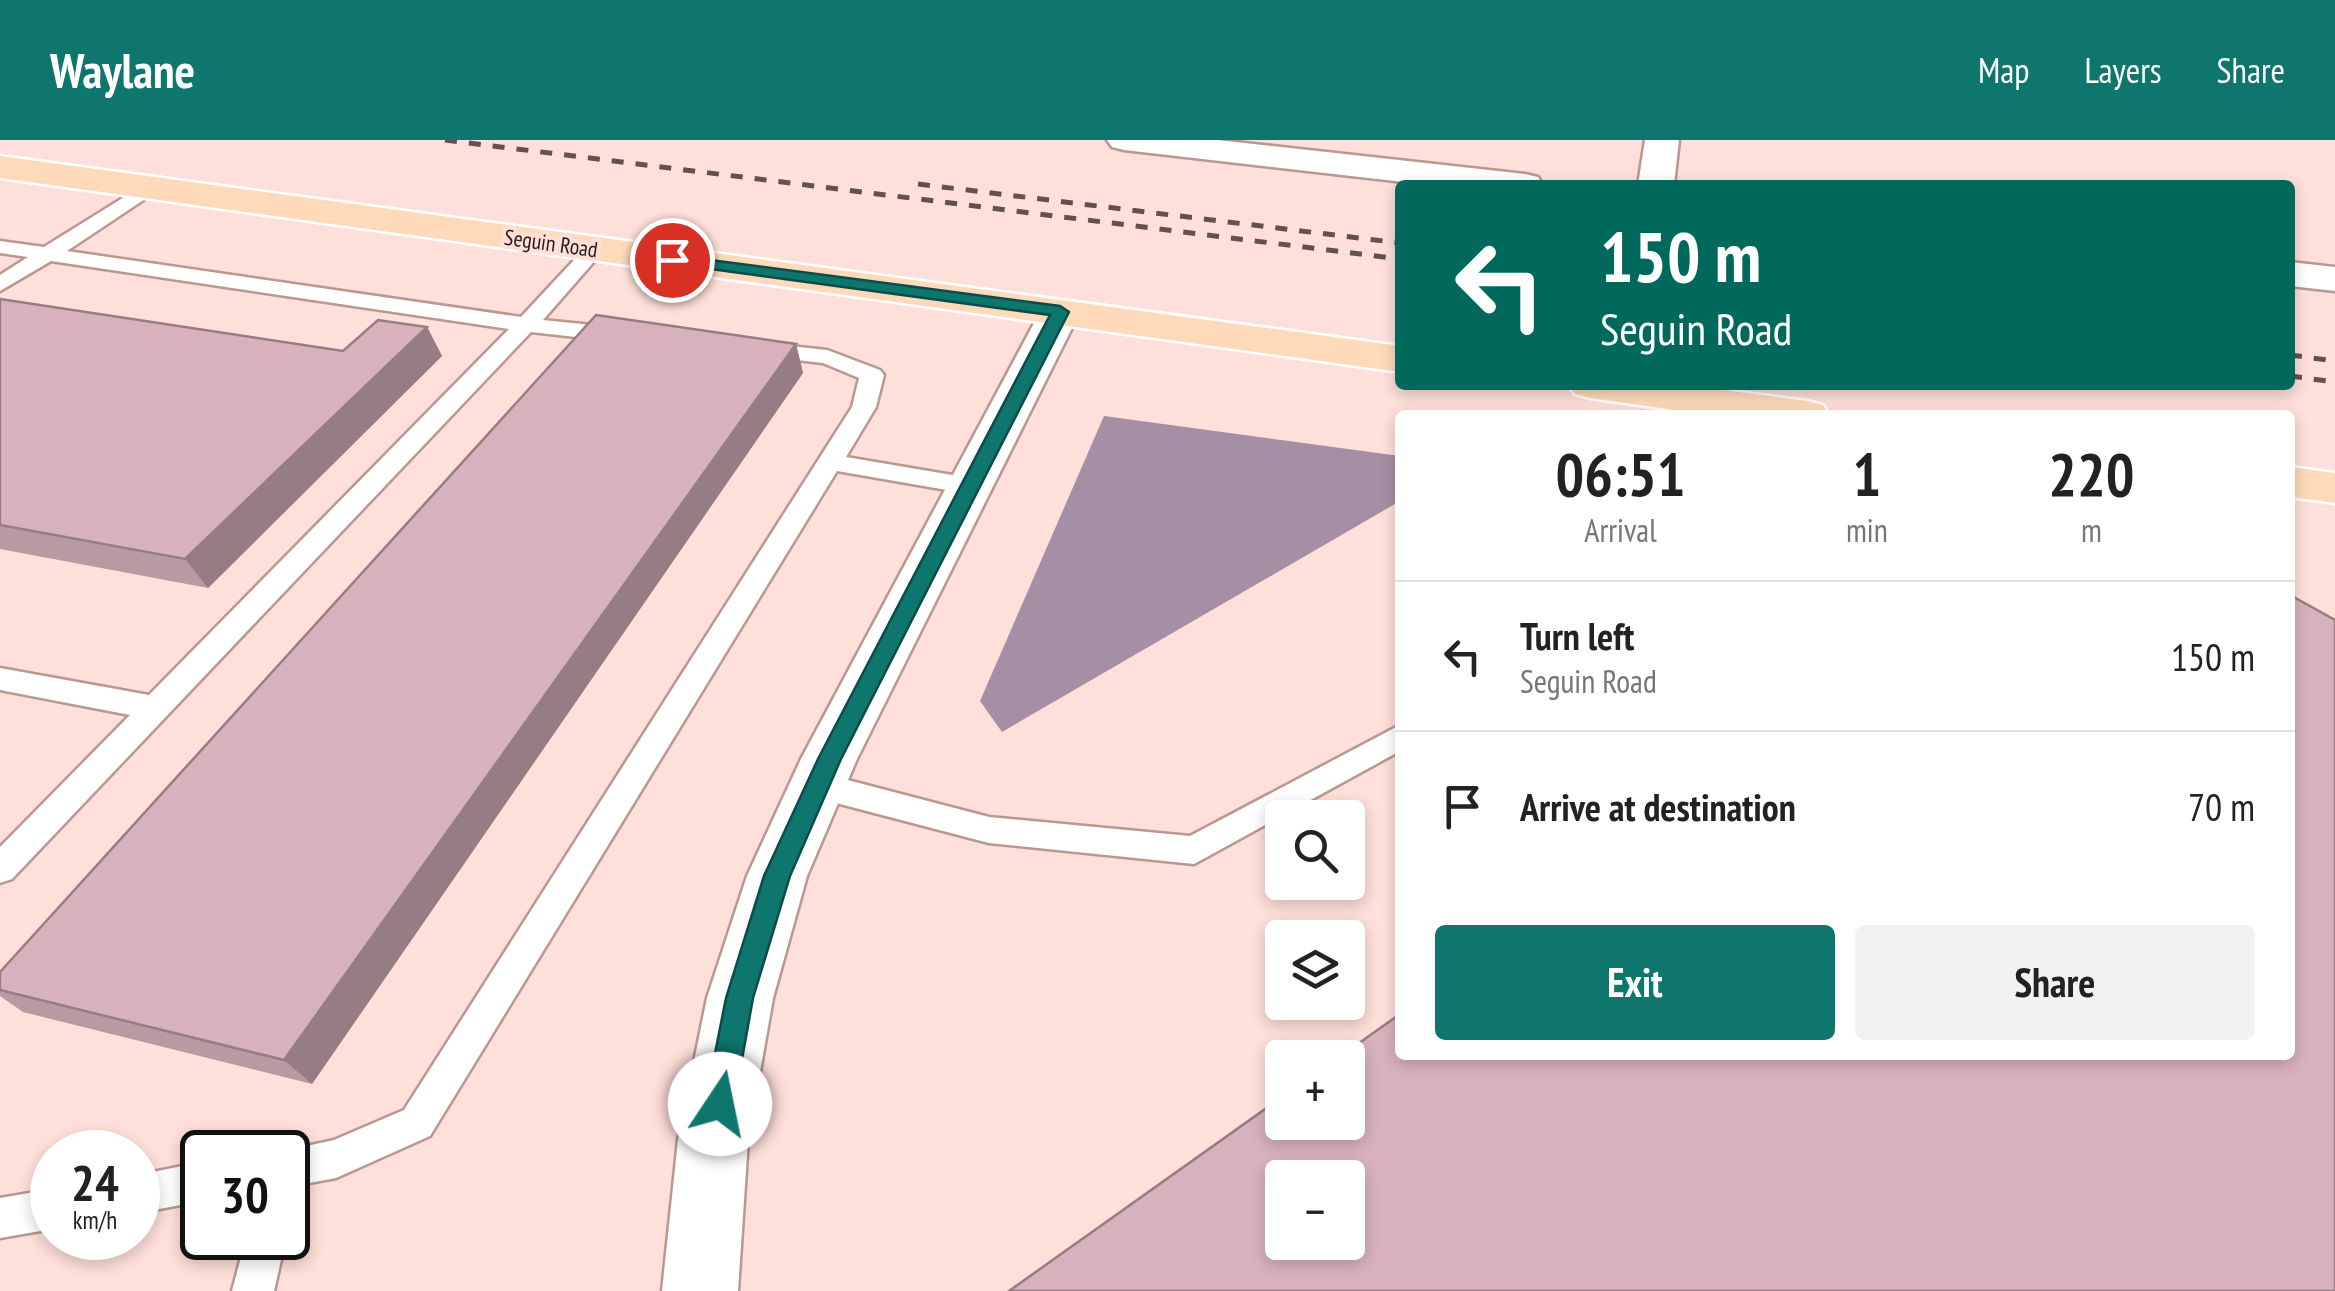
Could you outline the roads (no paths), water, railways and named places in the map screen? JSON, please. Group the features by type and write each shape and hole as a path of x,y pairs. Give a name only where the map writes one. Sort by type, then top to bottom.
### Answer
{"main road":[{"name":"Seguin Road","path":"0,166 1395,358"},
{"path":"1624,390 1759,410"},
{"path":"2295,483 2335,488"}],"street":[{"path":"1124,140 1480,180"},
{"path":"1657,180 1662,140"},
{"path":"2295,275 2335,279"},
{"path":"700,1291 713,1140 740,998 777,876 817,785 1060,312"}],"lane":[{"path":"0,285 150,187"},
{"path":"0,247 526,326 639,337"},
{"path":"0,870 595,250"},
{"path":"310,1164 336,1159 417,1123 864,407 872,375 827,357 733,347"},
{"path":"830,462 970,486"},
{"path":"0,678 156,708"},
{"path":"817,785 989,830 1194,850 1395,740"},
{"path":"0,1218 30,1213"},
{"path":"253,1291 261,1260"}],"railway":[{"path":"445,140 1395,258"},
{"path":"918,184 1395,242"},
{"path":"2295,356 2335,361"},
{"path":"2295,377 2335,382"}]}
